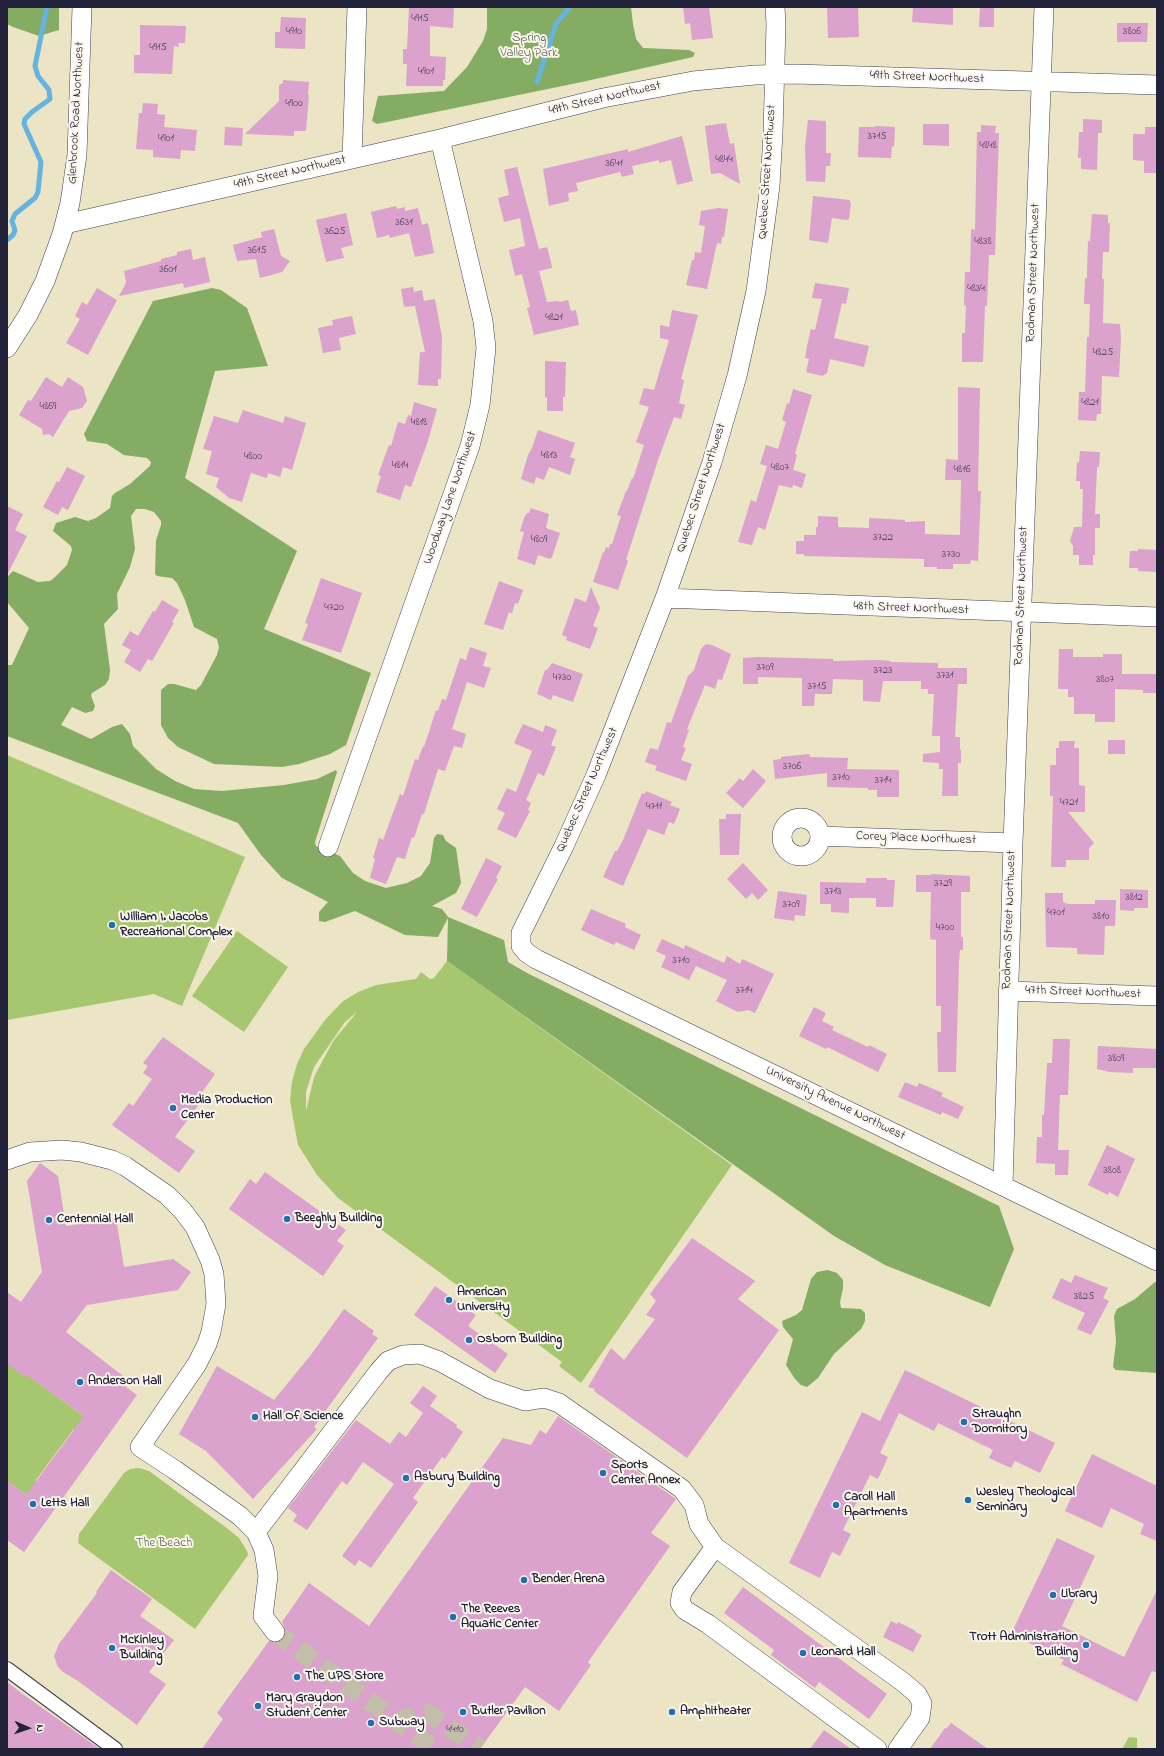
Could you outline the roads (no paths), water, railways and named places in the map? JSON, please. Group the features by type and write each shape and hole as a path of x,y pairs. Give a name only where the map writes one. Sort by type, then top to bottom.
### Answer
{"street":[{"name":"Glenbrook Road Northwest","path":"7,348 28,315 45,281 66,224 74,184 77,156 82,7"},
{"path":"352,159 357,7"},
{"name":"Quebec Street Northwest","path":"520,941 521,933 525,924 561,852 596,775 665,598 714,454 735,383 749,325 761,256 770,186 775,7"},
{"name":"Rodman Street Northwest","path":"1003,1186 1013,843 1044,7"},
{"name":"49th Street Northwest","path":"66,224 440,139 640,90 693,81 774,74 1157,85"},
{"name":"Woodway Lane Northwest","path":"328,847 470,446 480,405 486,348 483,321 440,139"},
{"name":"48th Street Northwest","path":"665,598 1021,613 1157,617"},
{"name":"Corey Place Northwest","path":"820,836 1013,843"},
{"name":"University Avenue Northwest","path":"520,941 521,946 527,953 536,959 1157,1261"},
{"name":"47th Street Northwest","path":"1008,991 1157,996"},
{"path":"7,1160 30,1152 62,1150 81,1152 112,1160 125,1166 167,1195 182,1210 195,1227 210,1260 214,1274 216,1304 211,1332 197,1364 140,1447 240,1516 256,1532 264,1550 268,1576 263,1616 275,1632"},
{"path":"256,1532 379,1370 388,1361 403,1354 420,1354 439,1361 490,1389 526,1401 544,1398 559,1403 682,1489 694,1505 699,1524 716,1547 903,1682 917,1694 922,1703 920,1718 902,1744"},
{"path":"716,1547 682,1592 680,1603 685,1610 714,1628 877,1749"},
{"path":"7,1669 115,1749"}],"waterway":[{"path":"7,240 13,235 15,230 12,221 15,214 35,198 38,192 41,162 24,124 25,119 32,112 50,99 49,90 38,76 35,66 47,7"},
{"path":"537,82 556,24 570,7"}],"tunnel":[{"path":"275,1632 435,1749"},
{"path":"397,1722 418,1714 430,1714 480,1749"}],"place":[{"name":"William I. Jacobs Recreational Complex","path":"112,925"},
{"name":"Media Production Center","path":"173,1108"},
{"name":"Beeghly Building","path":"287,1219"},
{"name":"Centennial Hall","path":"49,1220"},
{"name":"American University","path":"449,1300"},
{"name":"Osborn Building","path":"469,1340"},
{"name":"Anderson Hall","path":"80,1382"},
{"name":"Hall Of Science","path":"255,1417"},
{"name":"Straughn Dormitory","path":"964,1422"},
{"name":"Sports Center Annex","path":"603,1473"},
{"name":"Asbury Building","path":"406,1478"},
{"name":"Wesley Theological Seminary","path":"968,1500"},
{"name":"Letts Hall","path":"33,1504"},
{"name":"Caroll Hall Apartments","path":"836,1505"},
{"name":"Bender Arena","path":"524,1580"},
{"name":"Library","path":"1053,1595"},
{"name":"The Reeves Aquatic Center","path":"453,1617"},
{"name":"Trott Administration Building","path":"1086,1645"},
{"name":"McKinley Building","path":"112,1648"},
{"name":"Leonard Hall","path":"803,1653"},
{"name":"The UPS Store","path":"297,1677"},
{"name":"Mary Graydon Student Center","path":"258,1706"},
{"name":"Butler Pavilion","path":"463,1712"},
{"name":"Amphitheater","path":"672,1712"},
{"name":"Subway","path":"371,1723"}],"park label":[{"name":"Spring Valley Park","path":"529,46"},
{"name":"The Beach","path":"164,1544"}]}
